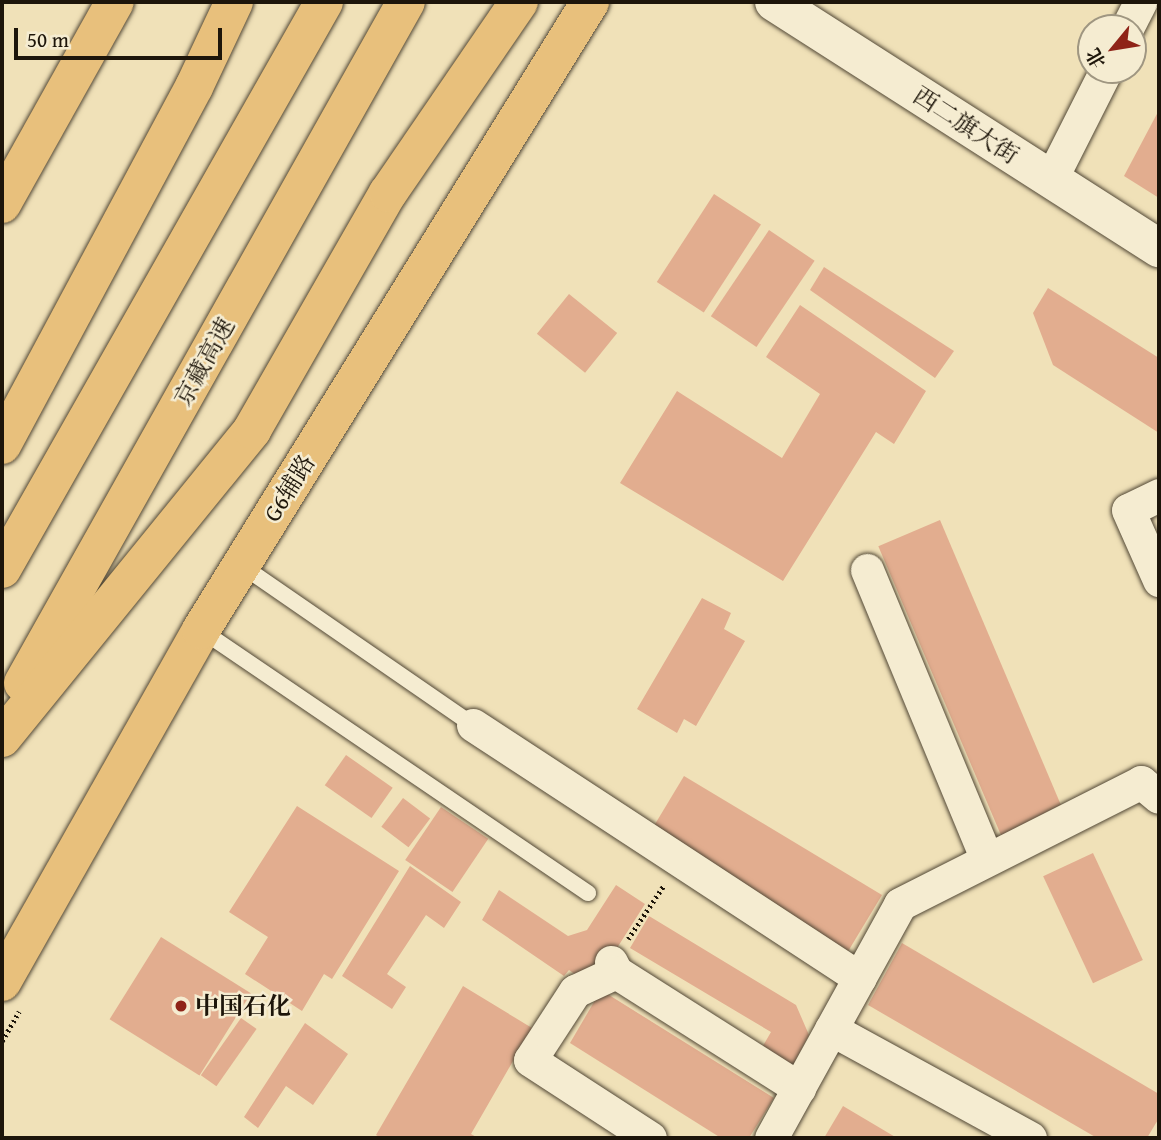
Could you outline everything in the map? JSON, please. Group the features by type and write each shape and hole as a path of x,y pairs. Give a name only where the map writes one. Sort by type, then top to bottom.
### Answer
{"main road":[{"path":"2,204 115,2"},
{"path":"2,445 194,87 234,2"},
{"path":"2,569 324,2"},
{"name":"京藏高速","path":"2,721 406,2"},
{"path":"2,738 253,430 388,193 519,2"},
{"name":"G6辅路","path":"2,982 201,630 590,2"},
{"name":"西二旗大街","path":"774,2 1159,248"}],"street":[{"path":"1051,179 1099,84"},
{"path":"1159,495 1128,510 1159,580"},
{"path":"867,570 987,859"},
{"path":"473,725 859,978"},
{"path":"771,1138 900,904 987,859 1153,781"},
{"path":"650,1138 530,1060 575,991 613,967 799,1088"},
{"path":"831,1029 1030,1138"}],"lane":[{"path":"241,565 473,725"},
{"path":"201,630 588,893"}],"path":[{"path":"613,967 681,861"}],"building":[{"path":"1159,110 1159,198 1124,176"},
{"path":"714,194 761,224 704,313 657,282"},
{"path":"769,230 815,261 756,347 711,316"},
{"path":"824,267 954,351 935,378 810,290"},
{"path":"1048,288 1159,358 1159,433 1053,365 1033,313"},
{"path":"569,294 617,333 585,373 537,334"},
{"path":"800,305 926,391 894,444 876,432 783,581 620,483 677,391 782,458 820,394 766,357"},
{"path":"940,520 1063,811 1002,837 878,546"},
{"path":"702,598 731,613 724,629 745,641 696,726 684,719 677,733 637,709"},
{"path":"346,755 393,788 371,818 325,785"},
{"path":"684,776 882,895 845,956 647,837"},
{"path":"403,798 430,818 408,847 381,827"},
{"path":"297,806 399,871 332,979 324,974 302,1011 245,974 268,937 229,912"},
{"path":"441,807 488,839 452,892 405,860"},
{"path":"1093,853 1143,960 1093,983 1043,876"},
{"path":"410,866 461,902 444,928 426,915 387,974 406,987 392,1009 342,976"},
{"path":"616,885 645,904 603,970 576,975 569,970 564,976 482,920 499,890 568,936 587,930"},
{"path":"649,916 796,1005 809,1035 791,1069 760,1051 771,1032 630,948"},
{"name":"中国石化","path":"161,937 251,993 199,1075 110,1019"},
{"path":"902,943 1159,1094 1159,1118 1147,1138 1097,1138 868,1005"},
{"path":"463,986 532,1028 471,1134 478,1138 381,1138 376,1135"},
{"path":"601,990 774,1098 749,1138 721,1138 570,1043"},
{"path":"241,1018 257,1029 216,1086 201,1075"},
{"path":"305,1023 348,1054 313,1105 286,1086 258,1128 244,1117"},
{"path":"843,1106 897,1138 824,1138"}],"place":[{"name":"中国石化","path":"181,1006"}]}
